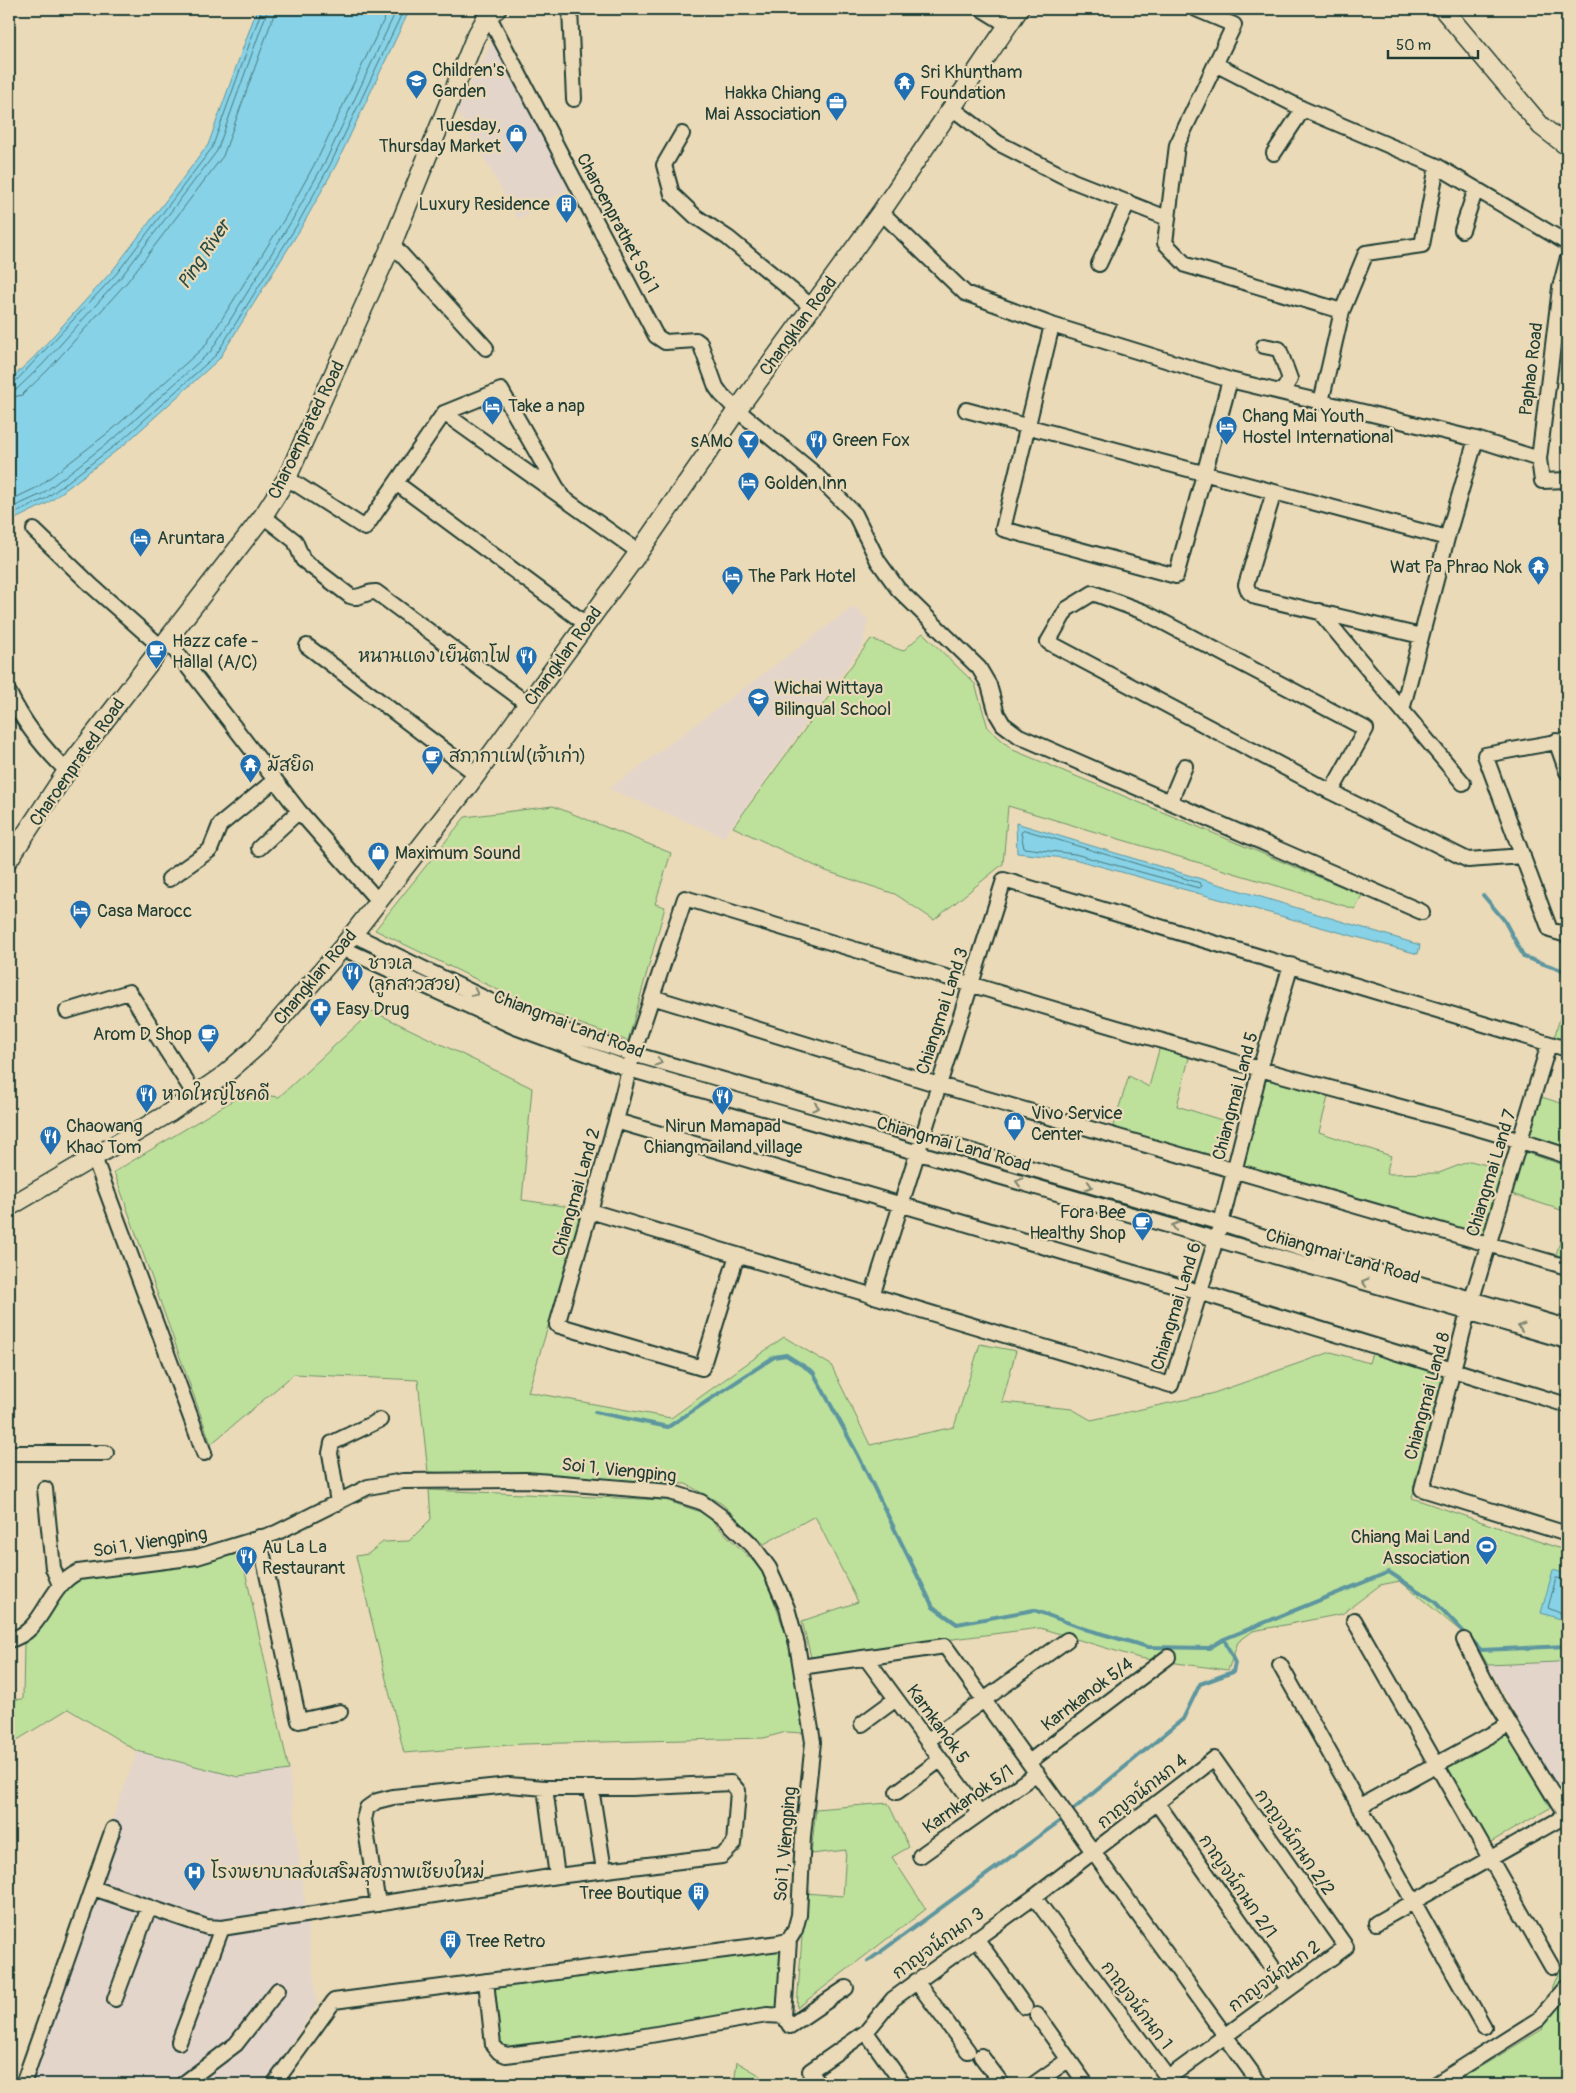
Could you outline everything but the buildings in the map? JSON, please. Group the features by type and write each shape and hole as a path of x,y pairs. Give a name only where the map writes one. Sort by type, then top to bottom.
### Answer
{"street":[{"path":"570,9 574,99"},
{"path":"982,9 1008,25"},
{"name":"Changklan Road","path":"9,1207 195,1096 223,1076 256,1047 347,941 476,774 639,552 737,410 881,212 1019,9"},
{"path":"1196,9 1234,25 1217,65 1177,145 1165,243 1186,265 1342,311"},
{"path":"1443,9 1541,126 1567,146"},
{"name":"Charoenprated Road","path":"10,854 164,643 263,516 287,478 392,244 475,38 489,11"},
{"name":"Charoenprathet Soi 1","path":"489,11 656,336 665,342 696,340 700,343 716,387 737,410"},
{"path":"1217,65 1302,109 1437,166 1567,243"},
{"path":"952,108 998,143 1073,181 1167,218"},
{"path":"1274,153 1302,109"},
{"path":"682,134 664,165 672,194 694,216 728,238 812,307"},
{"path":"1321,402 1342,311 1366,253 1422,246 1437,166"},
{"path":"1462,230 1476,189"},
{"path":"1099,264 1128,202"},
{"path":"881,212 965,293 1052,324 1230,380 1476,439 1539,459"},
{"path":"392,244 486,348"},
{"name":"Paphao Road","path":"1567,261 1559,294 1539,459 1542,481 1567,480"},
{"path":"1052,324 1003,529 1176,576 1230,380"},
{"path":"1264,346 1279,349 1290,379 1282,392"},
{"path":"287,478 366,528 444,413 501,390 562,497"},
{"path":"737,410 814,473 855,514 878,561 898,589 985,675 997,714 1003,724 1019,736 1422,912"},
{"path":"966,410 1027,428 1447,538"},
{"path":"444,413 639,552"},
{"path":"1402,710 1447,538 1476,439"},
{"path":"396,483 586,624"},
{"path":"1274,492 1246,585 1249,592 1256,596 1421,636"},
{"path":"263,516 293,539 303,560 350,596 358,597 370,592 376,592 528,704"},
{"path":"34,530 92,586 164,643 298,811 378,901"},
{"path":"1331,792 1366,729 1144,612 1093,593 1067,608 1048,642 1331,792 1468,860 1523,856"},
{"path":"1319,611 1463,783"},
{"path":"307,646 476,774"},
{"path":"9,694 18,712 40,744 68,772"},
{"path":"1567,772 1562,741 1484,755 1550,930 1567,935"},
{"path":"1170,802 1185,766"},
{"path":"169,879 210,850 220,825 275,780"},
{"path":"259,848 298,811"},
{"name":"Chiangmai Land 3","path":"872,1296 1004,880 1291,965"},
{"name":"Chiangmai Land 2","path":"737,1255 702,1368 557,1325 616,1121 633,1054 685,898 970,984"},
{"name":"Chiangmai Land Road","path":"347,941 521,1016 633,1054 1221,1223 1324,1256 1567,1341"},
{"name":"Chiangmai Land Road","path":"347,941 515,1027 629,1069 917,1153 1216,1237 1470,1306 1567,1328"},
{"path":"1291,965 1567,1049"},
{"name":"Chiangmai Land 5","path":"1216,1237 1260,1069 1291,965"},
{"path":"970,984 1260,1069 1521,1140 1567,1156"},
{"path":"67,1011 129,992 195,1096"},
{"path":"652,997 938,1085 1567,1267"},
{"name":"Chiangmai Land 7","path":"1470,1306 1549,1044"},
{"path":"616,1121 900,1206 1199,1292 1567,1405"},
{"path":"94,1156 204,1453"},
{"path":"590,1211 872,1296"},
{"name":"Chiangmai Land 6","path":"872,1296 1171,1385 1216,1237"},
{"name":"Chiangmai Land 8","path":"1470,1306 1422,1489 1567,1534"},
{"path":"338,1503 330,1453 332,1443 380,1420"},
{"path":"9,1453 106,1453"},
{"name":"Soi 1, Viengping","path":"9,1640 29,1631 60,1584 78,1572 197,1557 276,1533 368,1487 403,1481 526,1480 670,1492 702,1502 726,1520 753,1546 769,1568 786,1608 801,1667 813,1742 803,1836 798,1915 795,1930 789,1940 784,2016"},
{"path":"45,1489 54,1568 60,1584"},
{"path":"259,1537 299,1721 340,1712"},
{"path":"1354,1620 1552,1966"},
{"path":"927,1742 1067,1640"},
{"path":"1376,1922 1567,1816 1480,1674 1464,1640"},
{"path":"801,1667 945,1646 1260,2084"},
{"name":"Karnkanok 5/4","path":"1033,1768 1168,1657"},
{"name":"Karnkanok 5","path":"866,1658 980,1814"},
{"path":"1280,1666 1484,2027"},
{"path":"862,1724 896,1699"},
{"path":"1359,1807 1510,1724"},
{"name":"กาญจน์กนก 4","path":"1094,1852 1214,1759"},
{"name":"กาญจน์กนก 2/2","path":"1214,1759 1346,1947"},
{"path":"897,1792 940,1760"},
{"name":"Karnkanok 5/1","path":"920,1856 980,1814 1033,1768"},
{"path":"92,1888 208,1927 222,1928 378,1904 557,1876 722,1856 734,1844 738,1791 731,1783 591,1788 499,1786 393,1797 371,1804 364,1812 378,1904"},
{"path":"545,1788 557,1876"},
{"path":"591,1788 604,1870"},
{"name":"กาญจน์กนก 2/1","path":"1156,1803 1288,1990"},
{"path":"23,2084 113,1829"},
{"name":"กาญจน์กนก 3","path":"819,2084 810,2071 866,2032 893,1999 1094,1852"},
{"name":"กาญจน์กนก 1","path":"1034,1897 1168,2078 1225,2036"},
{"path":"115,1999 149,1907"},
{"path":"179,2042 222,1928"},
{"path":"976,1938 1025,2007"},
{"path":"274,2084 334,2001 779,1943 789,1940"},
{"name":"กาญจน์กนก 2","path":"1225,2036 1346,1947"},
{"path":"486,1981 494,2044 499,2052 506,2055 610,2042 767,2016 784,2016 790,2026 846,1988"},
{"path":"916,1981 974,2054 1002,2084"},
{"path":"1436,2084 1539,2019 1567,1986"},
{"path":"183,2084 236,2044 278,1990"},
{"path":"1037,2015 1086,2084"},
{"path":"866,2032 903,2084"},
{"path":"1034,2084 1068,2060"}],"shaded area":[{"name":"Tuesday, Thursday Market","path":"493,40 571,187 518,219 457,111"},
{"name":"Wichai Wittaya Bilingual School","path":"854,606 868,620 863,645 724,837 609,789"},
{"path":"1567,1657 1567,1809 1488,1665 1557,1662"},
{"name":"โรงพยาบาลส่งเสริมสุขภาพเชียงใหม่","path":"137,1751 238,1777 289,1770 317,2005 264,2084 17,2084"}],"green space":[{"path":"923,633 975,684 988,728 1013,750 1362,895 1355,909 1008,806 1003,864 934,920 895,894 826,871 733,827 871,639 903,651"},
{"path":"553,806 671,853 655,904 665,907 628,1041 531,1006 375,930 465,817"},
{"path":"1567,995 1567,1041 1554,1038"},
{"path":"372,1011 532,1088 522,1200 584,1209 528,1392 671,1418 784,1337 831,1365 870,1445 954,1427 980,1344 1016,1351 1002,1402 1072,1409 1091,1420 1211,1394 1331,1352 1369,1363 1373,1349 1447,1371 1412,1498 1567,1551 1567,1657 1557,1662 1488,1665 1475,1643 1400,1581 1380,1585 1342,1614 1253,1631 1238,1642 1228,1670 1139,1658 1040,1628 811,1657 802,1621 858,1602 815,1516 764,1544 722,1504 686,1484 428,1472 418,1380 294,1374 211,1444 114,1172 245,1093 279,1097"},
{"path":"1160,1046 1190,1054 1177,1106 1231,1123 1223,1158 1112,1129 1129,1076 1149,1087"},
{"path":"1263,1075 1329,1093 1319,1132 1391,1156 1386,1174 1439,1173 1470,1161 1503,1169 1486,1236 1240,1167"},
{"path":"1538,1096 1567,1105 1567,1150 1526,1137"},
{"path":"1524,1152 1567,1166 1567,1212 1512,1194"},
{"path":"1567,1218 1567,1262 1555,1258"},
{"path":"429,1490 665,1500 704,1513 763,1571 791,1648 803,1733 786,1732 764,1738 523,1744 404,1753 356,1556 368,1554 383,1542 409,1541 431,1519"},
{"path":"241,1553 289,1770 238,1777 137,1751 68,1709 9,1745 9,1700 23,1699 24,1644 75,1578 194,1564"},
{"path":"1507,1733 1550,1808 1489,1843 1446,1768"},
{"path":"888,1803 909,1847 892,1857 926,1909 797,2008 805,1893 843,1896 846,1850 811,1854 816,1809"},
{"path":"783,1947 787,1957 776,2009 505,2051 497,2043 491,1986"},
{"path":"1567,1961 1567,2084 1452,2084 1543,2029 1538,2021 1562,1965"},
{"path":"737,2062 761,2076 761,2084 734,2084"}],"water":[{"name":"Ping River","path":"257,9 410,9 336,165 301,228 219,359 125,444 48,503 9,522 9,381 35,356 113,270 208,145"},
{"path":"1016,823 1420,945 1418,954 1074,859 1017,853"},
{"path":"1553,1570 1567,1574 1567,1621 1541,1613"}],"waterway":[{"path":"1483,895 1504,920 1524,957 1567,972"},
{"path":"595,1412 668,1427 774,1357 786,1355 813,1372 858,1455 933,1607 957,1624 1034,1610 1085,1629 1148,1647 1209,1648 1224,1639 1389,1572 1435,1602 1481,1650 1567,1646"},
{"path":"1069,1813 1183,1719 1200,1684 1233,1672 1235,1663 1224,1639"},
{"path":"868,1961 1064,1818"}],"place":[{"name":"Children's Garden","path":"416,99"},
{"name":"Sri Khuntham Foundation","path":"904,101"},
{"name":"Hakka Chiang Mai Association","path":"837,122"},
{"name":"Tuesday, Thursday Market","path":"517,154"},
{"name":"Luxury Residence","path":"566,223"},
{"name":"Take a nap","path":"492,425"},
{"name":"Chang Mai Youth Hostel International","path":"1226,445"},
{"name":"Green Fox","path":"816,459"},
{"name":"sAMo","path":"749,460"},
{"name":"Golden Inn","path":"748,502"},
{"name":"Aruntara","path":"141,557"},
{"name":"Wat Pa Phrao Nok","path":"1538,586"},
{"name":"The Park Hotel","path":"732,595"},
{"name":"Hazz cafe - Hallal (A/C)","path":"156,670"},
{"name":"หนานแดง เย็นตาโฟ","path":"527,675"},
{"name":"Wichai Wittaya Bilingual School","path":"758,717"},
{"name":"สภากาแฟ(เจ้าเก่า)","path":"433,775"},
{"name":"มัสยิด","path":"251,784"},
{"name":"Maximum Sound","path":"379,872"},
{"name":"Casa Marocc","path":"81,930"},
{"name":"ชาวเล (ลูกสาวสวย)","path":"352,992"},
{"name":"Easy Drug","path":"320,1028"},
{"name":"Arom D Shop","path":"208,1053"},
{"name":"หาดใหญ่โชคดี","path":"146,1113"},
{"name":"Nirun Mamapad Chiangmailand village","path":"723,1115"},
{"name":"Vivo Service Center","path":"1015,1142"},
{"name":"Chaowang Khao Tom","path":"50,1155"},
{"name":"Fora Bee Healthy Shop","path":"1142,1241"},
{"name":"Chiang Mai Land Association","path":"1486,1566"},
{"name":"Au La La Restaurant","path":"246,1576"},
{"name":"โรงพยาบาลส่งเสริมสุขภาพเชียงใหม่","path":"195,1891"},
{"name":"Tree Boutique","path":"698,1912"},
{"name":"Tree Retro","path":"450,1960"}]}
